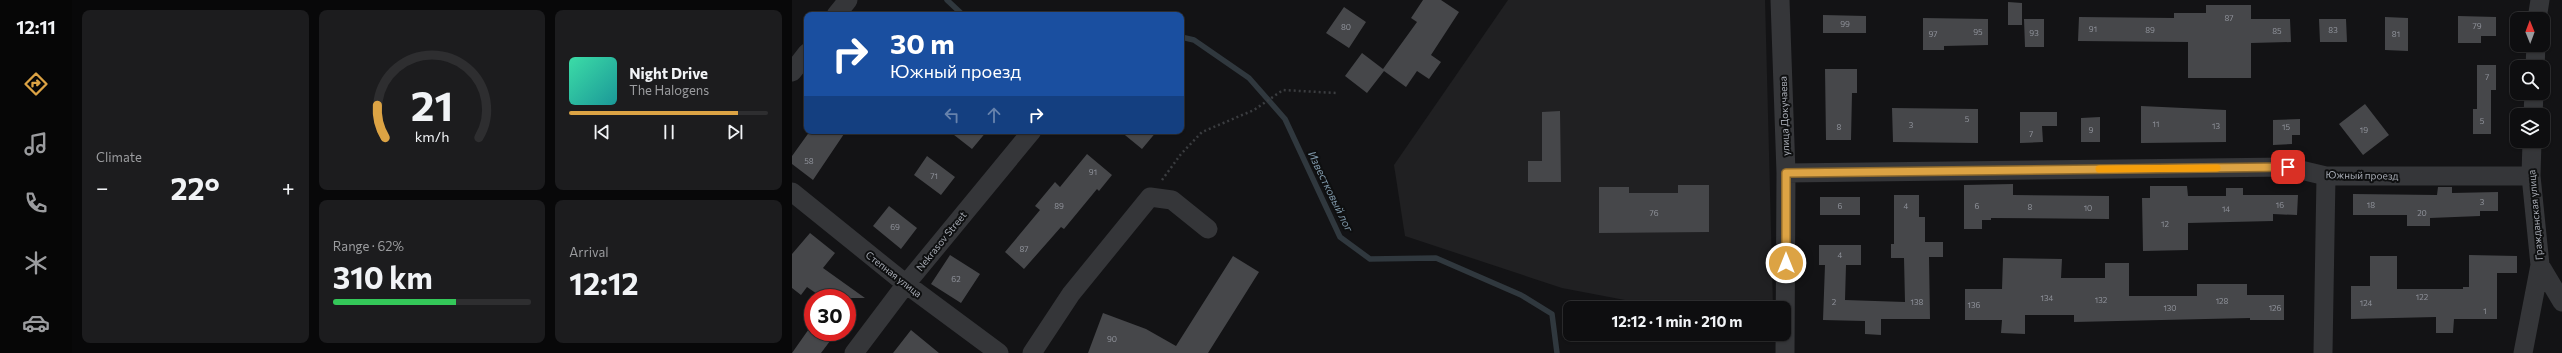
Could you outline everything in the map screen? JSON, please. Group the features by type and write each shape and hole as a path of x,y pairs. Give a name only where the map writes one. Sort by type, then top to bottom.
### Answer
{"street":[{"path":"838,12 848,0"},
{"name":"улица Докучаева","path":"1780,0 1786,173 1785,353"},
{"path":"2539,12 2540,0"},
{"path":"792,72 804,56"},
{"name":"Nekrasov Street","path":"854,353 906,284 1030,134"},
{"name":"Гражданская улица","path":"2523,353 2540,266 2531,176 2532,148"},
{"name":"Южный проезд","path":"1786,173 2288,167 2326,176 2531,176"},
{"path":"2323,353 2326,176"},
{"name":"Степная улица","path":"792,192 906,284 999,353"},
{"path":"1032,353 1071,294 1150,197 1172,200 1208,229"},
{"name":"Гражданская улица","path":"2540,266 2562,302"}],"path":[{"path":"1150,197 1181,154 1202,132 1254,110 1283,90 1336,93"}],"shaded area":[{"path":"1508,0 1765,0 1773,301 1630,301 1562,288 1405,236 1394,165"}],"building":[{"path":"1423,0 1441,0 1459,12 1431,55 1441,62 1429,79 1417,71 1406,87 1384,71 1367,93 1345,76 1362,53 1383,69 1417,22 1411,18"},
{"path":"2008,2 2022,3 2022,25 2008,25"},
{"path":"2206,5 2251,5 2251,19 2290,19 2291,42 2251,43 2251,78 2188,78 2188,42 2078,41 2079,17 2174,18 2174,13 2206,13"},
{"path":"1344,7 1366,22 1349,48 1326,33"},
{"path":"1823,15 1866,16 1866,33 1823,33"},
{"path":"2458,16 2496,17 2496,36 2481,36 2481,43 2458,43"},
{"path":"2385,17 2408,18 2408,51 2385,50"},
{"path":"1923,18 1988,19 1988,45 1944,46 1944,50 1923,50"},
{"path":"2024,19 2044,19 2044,47 2025,47"},
{"path":"2319,19 2346,19 2347,42 2320,42"},
{"path":"2477,65 2496,65 2496,90 2491,90 2491,134 2473,134 2473,109 2477,109"},
{"path":"1825,69 1857,69 1857,93 1852,93 1851,140 1826,140"},
{"path":"2365,104 2389,135 2363,155 2339,124"},
{"path":"2141,106 2226,110 2226,142 2141,143"},
{"path":"1892,108 1978,109 1978,143 1893,142"},
{"path":"1560,111 1561,182 1528,182 1528,161 1542,161 1542,112"},
{"path":"2020,112 2057,112 2057,126 2042,126 2043,142 2020,143"},
{"path":"2100,117 2100,142 2081,142 2081,118"},
{"path":"2300,119 2300,135 2292,135 2292,144 2273,145 2273,120"},
{"path":"808,134 844,134 813,180 792,164 792,156"},
{"path":"953,134 984,134 972,149"},
{"path":"1124,134 1154,134 1142,149"},
{"path":"1087,154 1112,175 1099,191 1097,189 1064,229 1061,227 1024,269 1005,252 1040,210 1035,206 1055,182 1060,187"},
{"path":"927,156 955,177 941,195 914,175"},
{"path":"2013,184 2013,195 2109,196 2109,219 1991,218 1991,220 1982,220 1982,229 1964,229 1964,185"},
{"path":"1678,185 1709,185 1709,232 1599,233 1599,187 1629,187 1629,193 1678,193"},
{"path":"2150,186 2187,186 2188,196 2226,196 2226,188 2243,188 2243,195 2298,195 2297,215 2273,214 2273,221 2188,223 2188,250 2143,251 2142,198 2150,198"},
{"path":"2438,187 2452,187 2452,193 2498,192 2498,211 2480,211 2480,216 2430,218 2430,226 2407,226 2407,215 2353,215 2353,194 2437,195"},
{"path":"1894,195 1919,195 1919,217 1925,217 1925,242 1943,242 1943,257 1929,257 1930,319 1881,319 1881,335 1865,334 1865,321 1823,320 1825,265 1819,265 1819,245 1861,245 1861,265 1846,265 1845,300 1905,302 1904,258 1891,258 1891,244 1894,244"},
{"path":"1820,197 1860,197 1860,215 1820,215"},
{"path":"889,206 917,228 901,249 873,226"},
{"path":"810,233 835,253 823,268 852,289 810,289 807,287 801,295 792,288 792,254"},
{"path":"950,255 980,274 961,303 931,284"},
{"path":"2469,255 2517,256 2517,273 2497,273 2497,319 2454,319 2453,333 2436,333 2436,317 2351,319 2351,286 2370,286 2370,256 2397,256 2397,289 2463,289 2463,287 2469,287"},
{"path":"1233,256 1259,272 1208,353 1088,353 1103,313 1146,329 1176,346"},
{"path":"2003,258 2062,259 2061,278 2105,278 2105,263 2129,263 2129,296 2197,296 2197,284 2247,284 2247,295 2284,295 2284,320 2250,320 2250,318 2074,322 2074,315 2025,315 2025,334 2001,333 2002,320 1965,320 1965,289 2002,289"},
{"path":"856,292 865,298 856,298"},
{"path":"911,330 939,353 893,353"},
{"path":"804,336 804,341 830,341 821,353 792,353"}],"waterway":[{"name":"Известковый лог","path":"947,0 960,12"},
{"name":"Известковый лог","path":"1184,38 1194,40 1249,78 1285,119 1340,237 1370,259 1436,258 1521,295 1552,314 1557,353"}],"slow traffic":[{"path":"2099,169 2217,168"}],"route":[{"path":"1786,263 1786,173 2288,167"}]}
